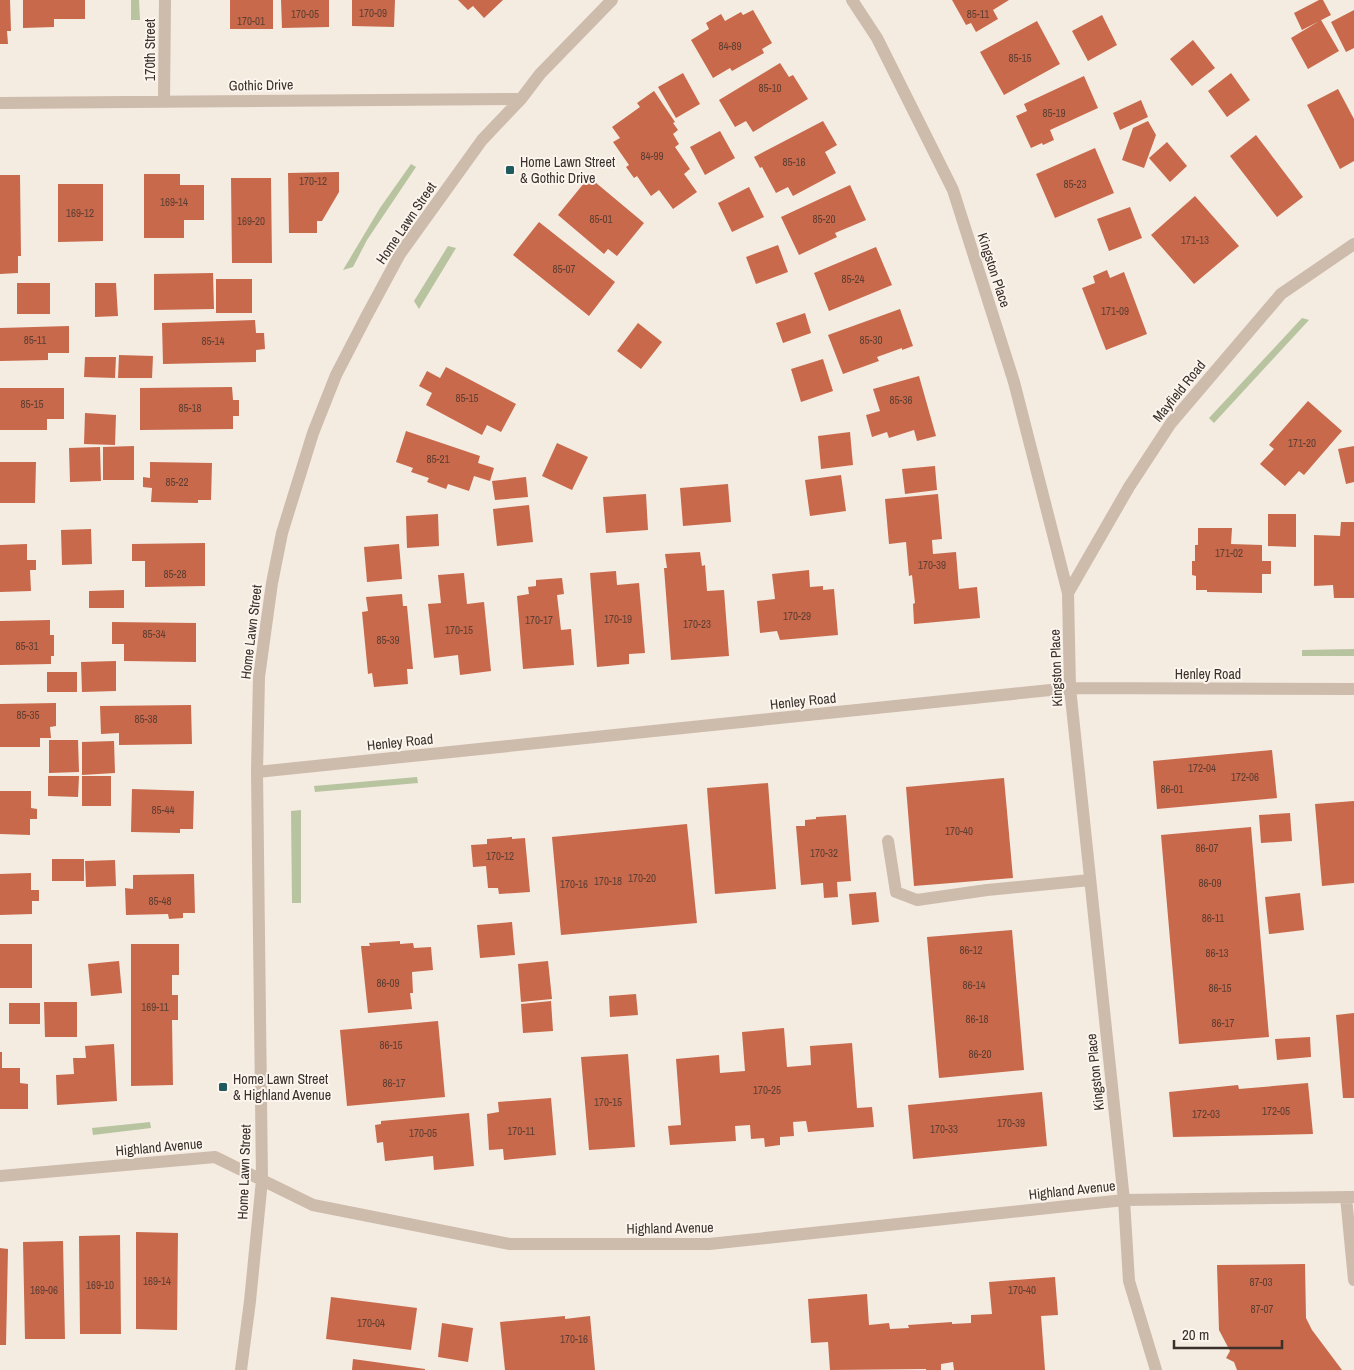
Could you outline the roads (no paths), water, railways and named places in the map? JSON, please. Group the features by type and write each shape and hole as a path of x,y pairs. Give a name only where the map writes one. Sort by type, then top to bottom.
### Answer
{"street":[{"name":"170th Street","path":"164,101 165,0"},
{"name":"Home Lawn Street","path":"240,1370 250,1301 262,1180 257,772 259,677 272,583 282,533 313,432 336,375 400,254 482,140 521,99 540,74 612,0"},
{"name":"Kingston Place","path":"852,0 877,38 953,190 1014,382 1068,593 1070,688 1124,1200 1129,1281 1156,1370"},
{"name":"Gothic Drive","path":"0,103 521,99"},
{"name":"Mayfield Road","path":"1068,593 1129,487 1171,423 1281,294 1354,244"},
{"name":"Henley Road","path":"257,772 1070,688 1354,689"},
{"path":"888,841 896,892 917,900 987,890 1090,880"},
{"name":"Highland Avenue","path":"0,1176 215,1157 313,1205 510,1244 709,1244 1124,1200 1350,1197"},
{"path":"1350,1197 1354,1280"}],"place":[{"name":"Home Lawn Street & Gothic Drive","path":"510,170"},
{"name":"Home Lawn Street & Highland Avenue","path":"223,1087"}]}
